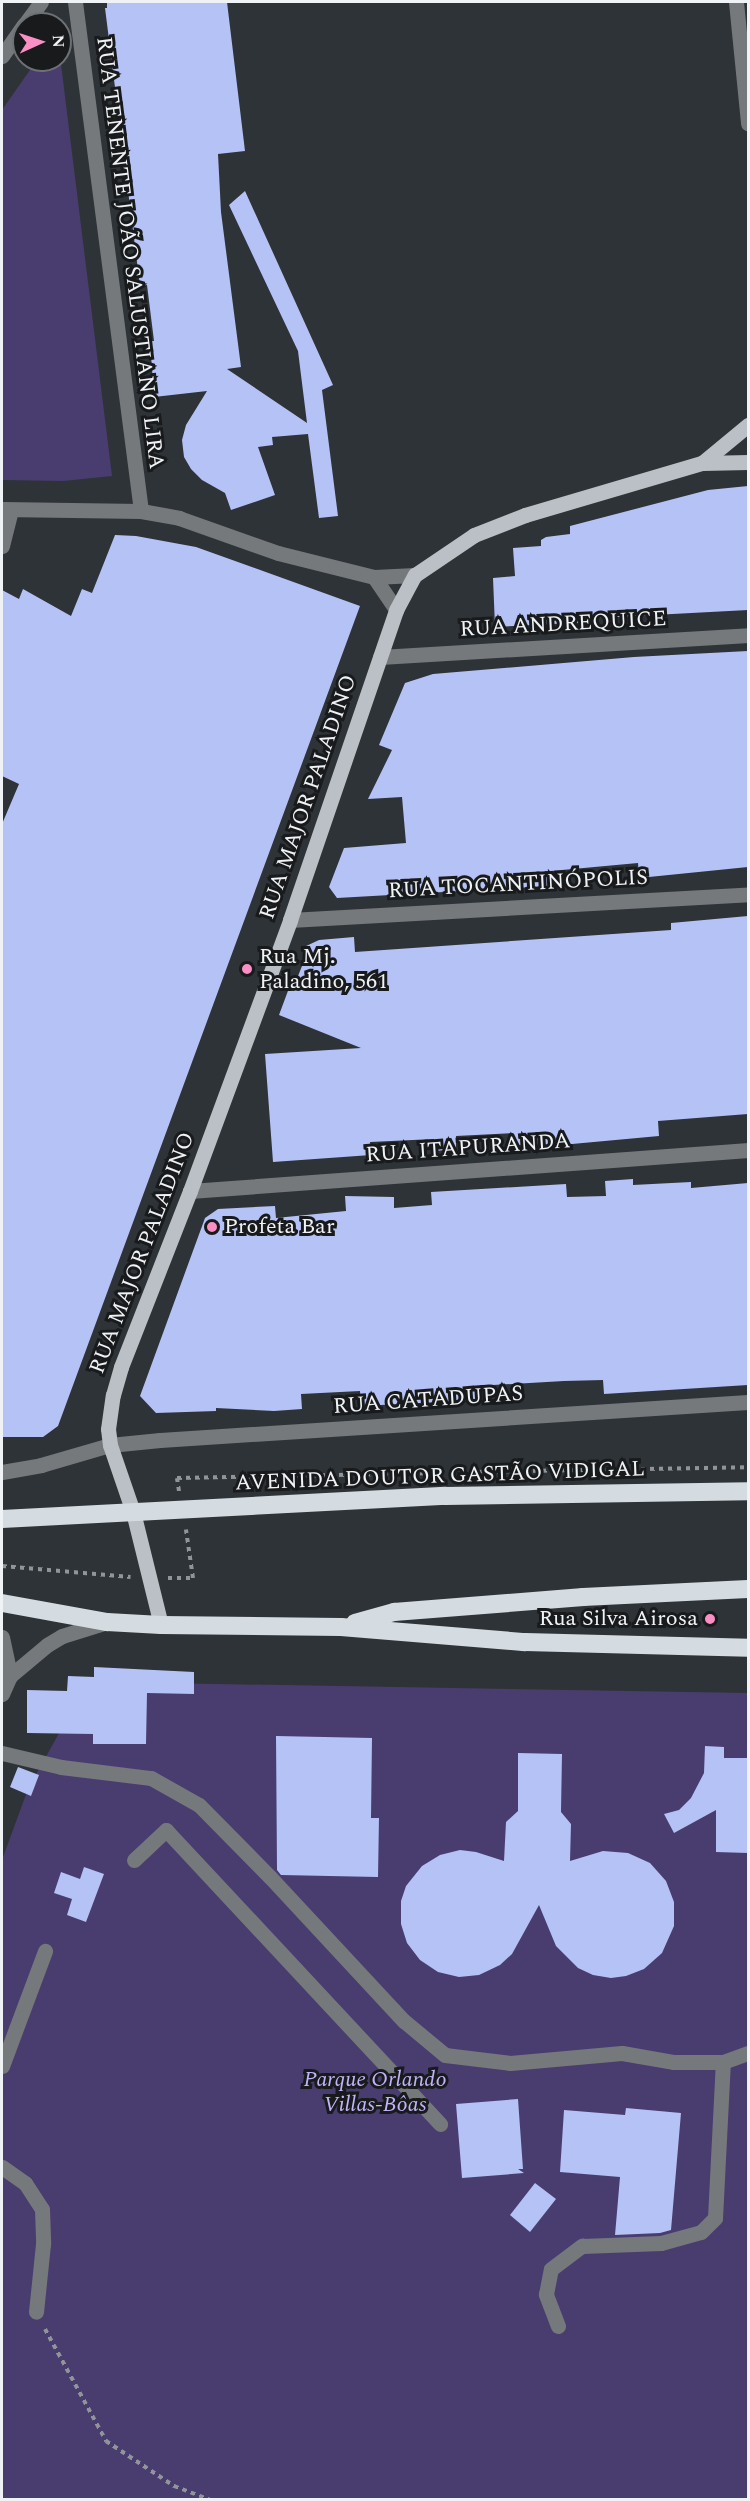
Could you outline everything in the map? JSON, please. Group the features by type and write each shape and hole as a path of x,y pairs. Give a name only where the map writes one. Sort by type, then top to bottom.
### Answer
{"highway":[{"name":"AVENIDA DOUTOR GASTÃO VIDIGAL","path":"2,1520 446,1496 748,1491"},
{"path":"341,1627 394,1612 583,1597 748,1589"},
{"path":"2,1603 107,1622 161,1626 341,1627 546,1643 748,1648"}],"main road":[{"name":"RUA MAJOR PALADINO","path":"161,1626 133,1512 110,1445 110,1415 121,1366 190,1191 290,920 396,610 415,575 474,535 525,515 702,463 748,425"},
{"path":"702,463 748,462"}],"street":[{"name":"RUA TENENTE JOÃO SALUSTIANO LIRA","path":"75,2 141,511"},
{"path":"736,2 748,123"},
{"path":"2,56 12,41"},
{"path":"2,546 6,510 141,511 179,518 278,553 374,578 415,575"},
{"path":"374,578 396,610"},
{"name":"RUA ANDREQUICE","path":"380,657 748,635"},
{"name":"RUA TOCANTINÓPOLIS","path":"290,920 748,894"},
{"name":"RUA ITAPURANDA","path":"190,1191 748,1150"},
{"name":"RUA CATADUPAS","path":"2,1472 40,1465 110,1445 160,1440 748,1402"},
{"path":"2,1694 10,1676 62,1636 107,1622"},
{"path":"2,1637 10,1676"},
{"path":"2,1753 61,1767 151,1778 199,1805 270,1877 404,2021 445,2055 510,2063 622,2053 674,2062 723,2062 748,2053"},
{"path":"134,1860 166,1830 440,2124"},
{"path":"2,2066 45,1951"},
{"path":"558,2326 546,2294 551,2269 582,2246 661,2243 701,2232 715,2218 723,2062"},
{"path":"2,2167 25,2183 42,2209 43,2244 36,2312"}],"path":[{"path":"182,1578 194,1578 186,1535"},
{"path":"2,1566 126,1577"},
{"path":"36,2312 106,2441 174,2486 211,2499"}],"green space":[{"path":"29,72 62,72 112,476 63,481 2,480 2,110"},
{"name":"Parque Orlando Villas-Bôas","path":"160,1683 748,1693 748,2499 2,2499 2,1860 28,1789 78,1699"}],"building":[{"path":"107,2 227,2 245,151 218,154 221,212 241,367 227,369 307,423 298,351 229,205 245,191 333,385 322,390 338,516 319,518 308,434 272,437 273,445 258,447 275,495 231,510 225,493 202,480 191,469 184,457 182,440 186,425 207,391 154,397 150,341 154,341 147,285 140,286 105,8 107,8"},
{"path":"748,486 748,610 597,618 593,622 495,627 493,578 515,576 513,548 541,546 541,540 546,537 570,534 570,526 708,490"},
{"path":"115,535 136,536 196,547 360,606 58,1426 43,1437 2,1437 2,824 19,784 2,776 2,590 19,599 23,589 71,616 82,589 92,593"},
{"path":"748,651 748,867 639,878 638,863 551,871 551,886 337,898 329,887 344,848 406,843 402,797 368,799 392,750 379,745 405,683 433,674 634,657"},
{"path":"748,916 748,1114 658,1121 659,1136 572,1144 514,1145 513,1133 456,1136 456,1149 435,1151 434,1139 370,1142 371,1155 273,1162 265,1054 361,1048 279,1015 292,980 296,981 306,956 304,947 319,940 354,937 355,952 671,930 671,923"},
{"path":"633,1179 633,1185 691,1182 691,1188 748,1183 748,1385 604,1394 603,1380 564,1381 476,1386 477,1400 361,1406 360,1391 301,1394 302,1409 274,1411 216,1408 216,1411 156,1413 140,1396 205,1218 218,1209 275,1206 276,1218 346,1211 345,1196 394,1197 394,1208 432,1205 431,1192 566,1184 567,1197 606,1196 605,1181"},
{"path":"94,1667 194,1672 194,1694 147,1693 146,1744 93,1744 93,1734 27,1733 27,1690 67,1691 68,1676 94,1677"},
{"path":"276,1736 372,1738 371,1818 379,1818 378,1877 281,1875 277,1870"},
{"path":"705,1746 724,1747 724,1758 748,1758 748,1853 716,1852 716,1810 674,1833 664,1814 679,1810 691,1798 704,1773"},
{"path":"518,1753 562,1754 561,1812 571,1824 570,1861 603,1851 628,1853 650,1863 666,1881 674,1902 674,1926 662,1953 644,1969 626,1976 611,1978 593,1975 578,1968 556,1946 539,1905 512,1954 500,1965 479,1975 459,1977 438,1972 420,1960 407,1943 401,1924 401,1901 406,1886 422,1866 440,1855 460,1850 476,1852 504,1861 506,1822 518,1811"},
{"path":"18,1767 39,1775 31,1796 10,1787"},
{"path":"84,1867 104,1874 86,1922 67,1915 72,1899 54,1893 61,1872 80,1879"},
{"path":"518,2099 523,2169 518,2169 524,2173 462,2178 456,2104"},
{"path":"626,2108 681,2113 671,2230 660,2233 615,2235 620,2177 560,2172 564,2110 625,2115"},
{"path":"535,2183 556,2199 530,2232 510,2215"}],"place":[{"name":"Rua Mj. Paladino, 561","path":"247,969"},
{"name":"Profeta Bar","path":"212,1227"},
{"name":"Rua Silva Airosa","path":"710,1619"}]}
